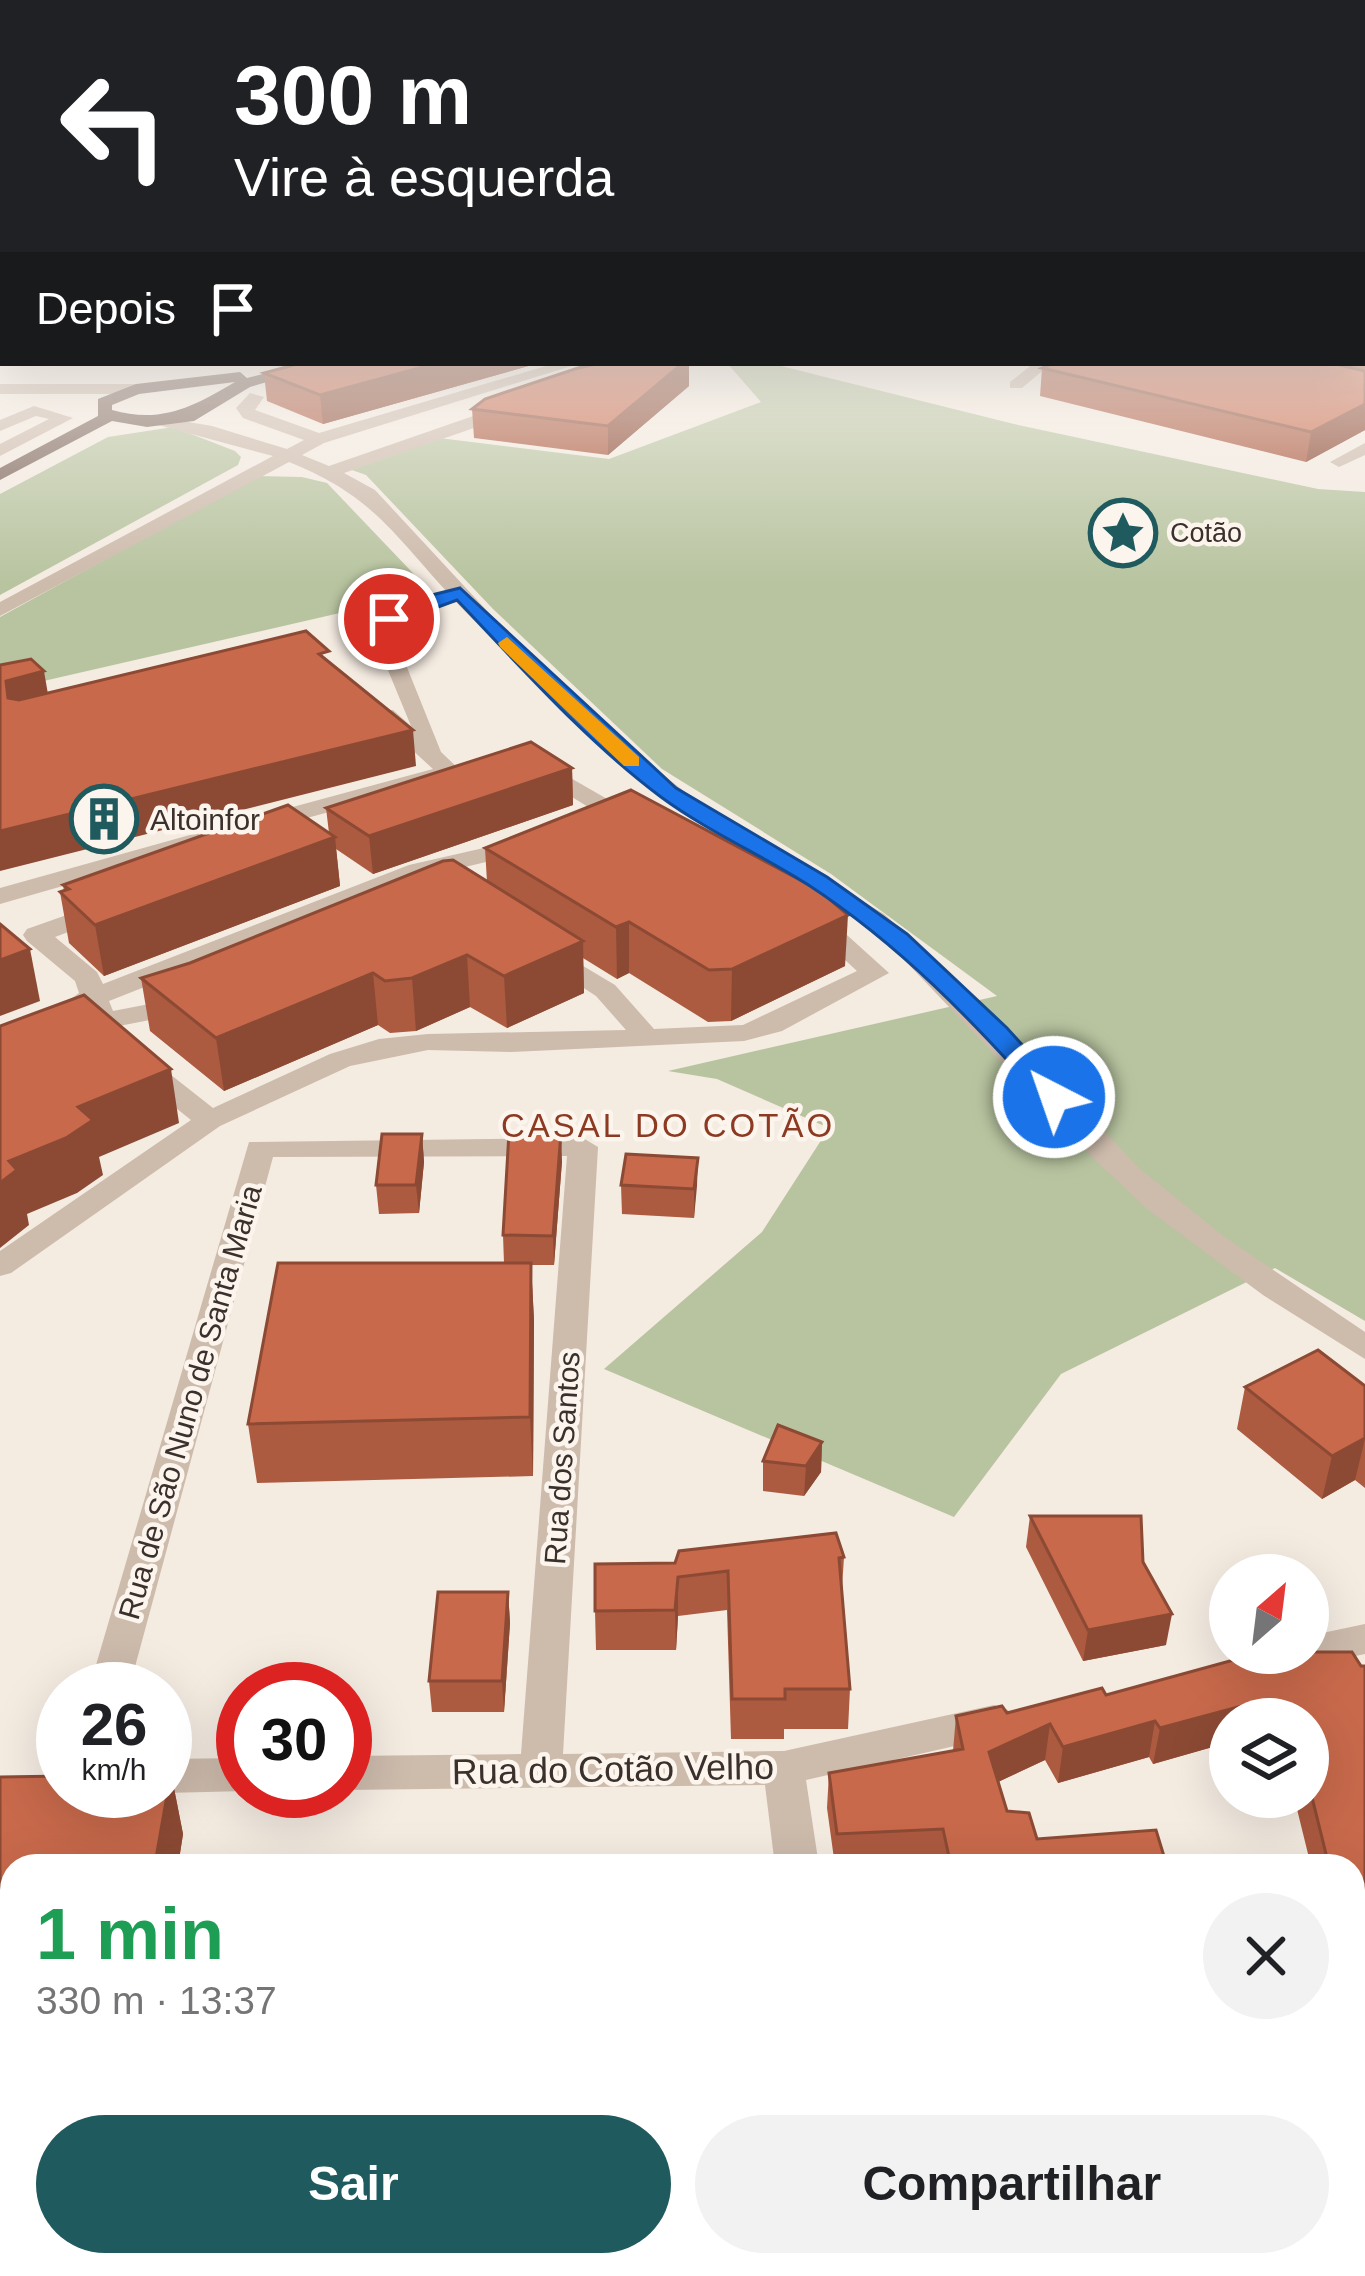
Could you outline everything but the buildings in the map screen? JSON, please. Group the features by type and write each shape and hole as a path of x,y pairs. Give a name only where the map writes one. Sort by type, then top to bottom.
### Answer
{"main road":[{"path":"0,475 136,389 220,381 267,370"},
{"path":"0,487 98,436 207,408 244,384 297,370"},
{"path":"171,386 202,392 207,408"},
{"path":"107,410 156,422"}],"street":[{"path":"0,610 318,439 549,370"},
{"path":"1016,385 1034,370"},
{"path":"0,389 136,389"},
{"path":"67,392 107,410"},
{"path":"256,397 244,408 249,414 318,439"},
{"path":"329,472 533,401"},
{"path":"207,408 216,430"},
{"path":"0,426 34,411 64,418 0,451"},
{"path":"156,422 216,430 329,472 369,494 562,697 668,792 819,882 899,939 998,1033 1129,1175 1212,1242 1365,1348"},
{"path":"1339,462 1365,448"},
{"path":"430,756 430,744 381,629 399,612 460,594"},
{"path":"0,896 450,772 362,695"},
{"path":"517,771 535,764 601,817 653,834"},
{"path":"273,847 481,784"},
{"path":"601,817 668,792"},
{"path":"56,1024 360,883 548,840 465,899 426,908"},
{"path":"418,870 465,899"},
{"path":"123,903 27,939 87,978 111,1042 210,1120"},
{"path":"0,1266 210,1120 340,1060 379,1048 428,1042 744,1033 772,1025 875,973 825,927 793,908"},
{"path":"528,940 618,997 645,1038"},
{"path":"98,1008 186,1005 208,996"},
{"name":"Rua de São Nuno de Santa Maria","path":"117,1662 260,1148 583,1147"},
{"name":"Rua dos Santos","path":"542,1770 583,1147"},
{"path":"1329,1647 1365,1640"},
{"name":"Rua do Cotão Velho","path":"372,1773 784,1768 1031,1713"},
{"path":"784,1768 795,1854"}],"green space":[{"path":"733,370 798,370 1014,424 1318,489 1365,492 1365,1321 1275,1268 1061,1374 954,1517 604,1369 762,1232 829,1128 717,1079 668,1071 997,996 831,874 662,769 493,609 366,475 349,469 439,438 609,459 761,402"},
{"path":"173,427 235,451 241,457 238,465 0,595 0,494 108,437"},
{"path":"257,476 327,483 431,592 0,691 0,617"}],"slow traffic":[{"path":"507,643 632,762"}],"place":[{"name":"Cotão","path":"1123,533"},
{"name":"Altoinfor","path":"104,819"}],"district":[{"name":"CASAL DO COTÃO","path":"668,1125"}],"route":[{"path":"389,619 422,603 460,594 547,683 668,792 819,882 899,939 998,1033 1054,1097"}]}
